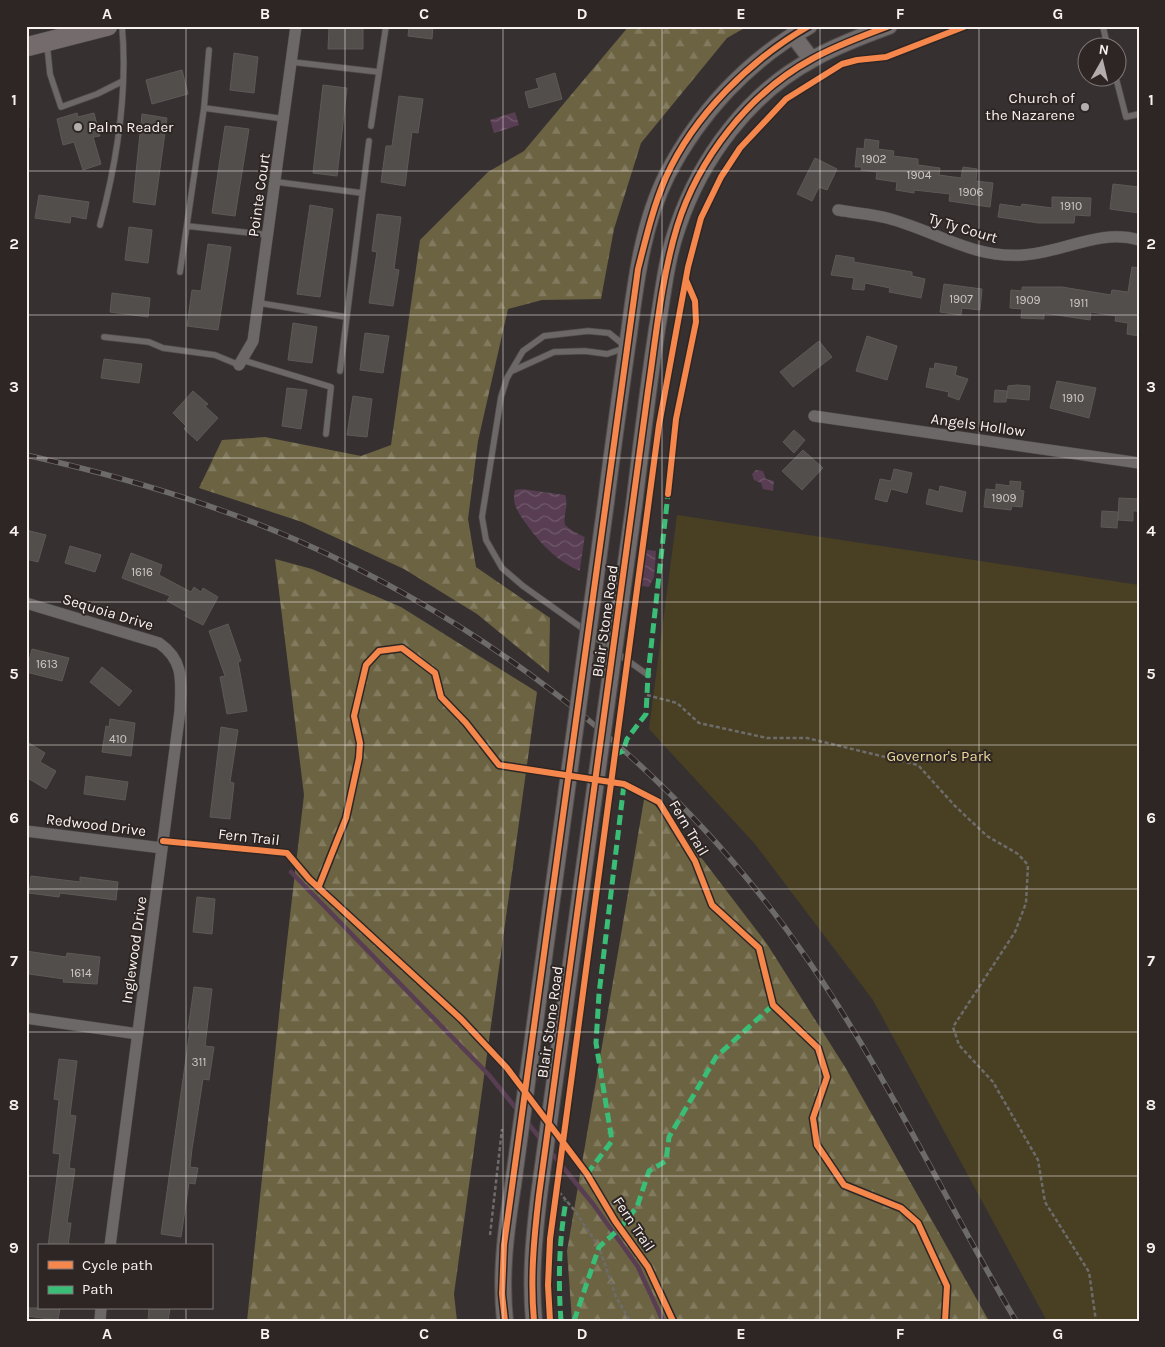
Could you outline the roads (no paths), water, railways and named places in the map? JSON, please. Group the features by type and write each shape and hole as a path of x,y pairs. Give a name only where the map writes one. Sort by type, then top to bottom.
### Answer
{"main road":[{"name":"Blair Stone Road","path":"505,1321 502,1294 504,1246 638,269 650,221 667,176 708,112 756,61 809,26"},
{"name":"Blair Stone Road","path":"534,1321 531,1289 532,1247 654,352 667,269 676,234 696,182 712,155 737,120 778,82 811,59 889,26"},
{"path":"26,47 98,28"},
{"path":"793,35 811,59"},
{"path":"626,348 654,352"}],"street":[{"name":"Pointe Court","path":"241,362 253,340 269,235 296,26"},
{"name":"Ty Ty Court","path":"838,210 888,218 955,244 984,253 1008,256 1050,251 1110,236 1126,236 1139,240"},
{"name":"Angels Hollow","path":"814,416 1139,463"},
{"name":"Sequoia Drive","path":"26,603 159,643 175,658"},
{"name":"Inglewood Drive","path":"110,1244 180,711 181,675 175,658"},
{"name":"Redwood Drive","path":"26,831 162,848"},
{"path":"26,1018 138,1034"}],"lane":[{"path":"100,225 109,190 123,81 125,57 122,26"},
{"path":"372,126 386,26"},
{"path":"46,42 50,74 61,107 97,94 123,81"},
{"path":"180,272 204,108 209,50"},
{"path":"26,59 26,126"},
{"path":"292,62 380,72"},
{"path":"1119,88 1126,117 1139,114"},
{"path":"204,108 285,118"},
{"path":"340,371 368,141"},
{"path":"276,182 362,193"},
{"path":"187,226 269,235"},
{"path":"259,302 346,317"},
{"path":"626,348 609,332 588,331 544,336 523,352 512,371 501,397 482,517 486,540 502,568 523,586 648,675"},
{"path":"104,337 149,342 162,348 215,354 331,387 326,434"},
{"path":"512,371 554,352 585,351 606,354 626,348"}],"water":[{"path":"515,112 519,125 494,133 490,120"},
{"path":"756,470 763,471 766,479 774,481 773,491 763,489 761,483 754,480 752,474"},
{"path":"522,489 565,495 565,525 585,537 620,547 656,551 654,577 649,587 595,577 566,564 553,554 540,541 516,509 514,500 515,490"}],"waterway":[{"path":"291,872 489,1075 519,1112"},
{"path":"527,1122 543,1142"},
{"path":"549,1150 593,1204 638,1267 663,1321"}],"railway":[{"path":"26,455 131,481 166,492 234,515 301,542 376,578 449,620 519,666 585,717 648,773 707,832 761,896 810,963 891,1095 1016,1321"}],"place":[{"name":"Church of the Nazarene","path":"1085,107"},
{"name":"Palm Reader","path":"78,127"}],"park label":[{"name":"Governor's Park","path":"939,756"}]}
